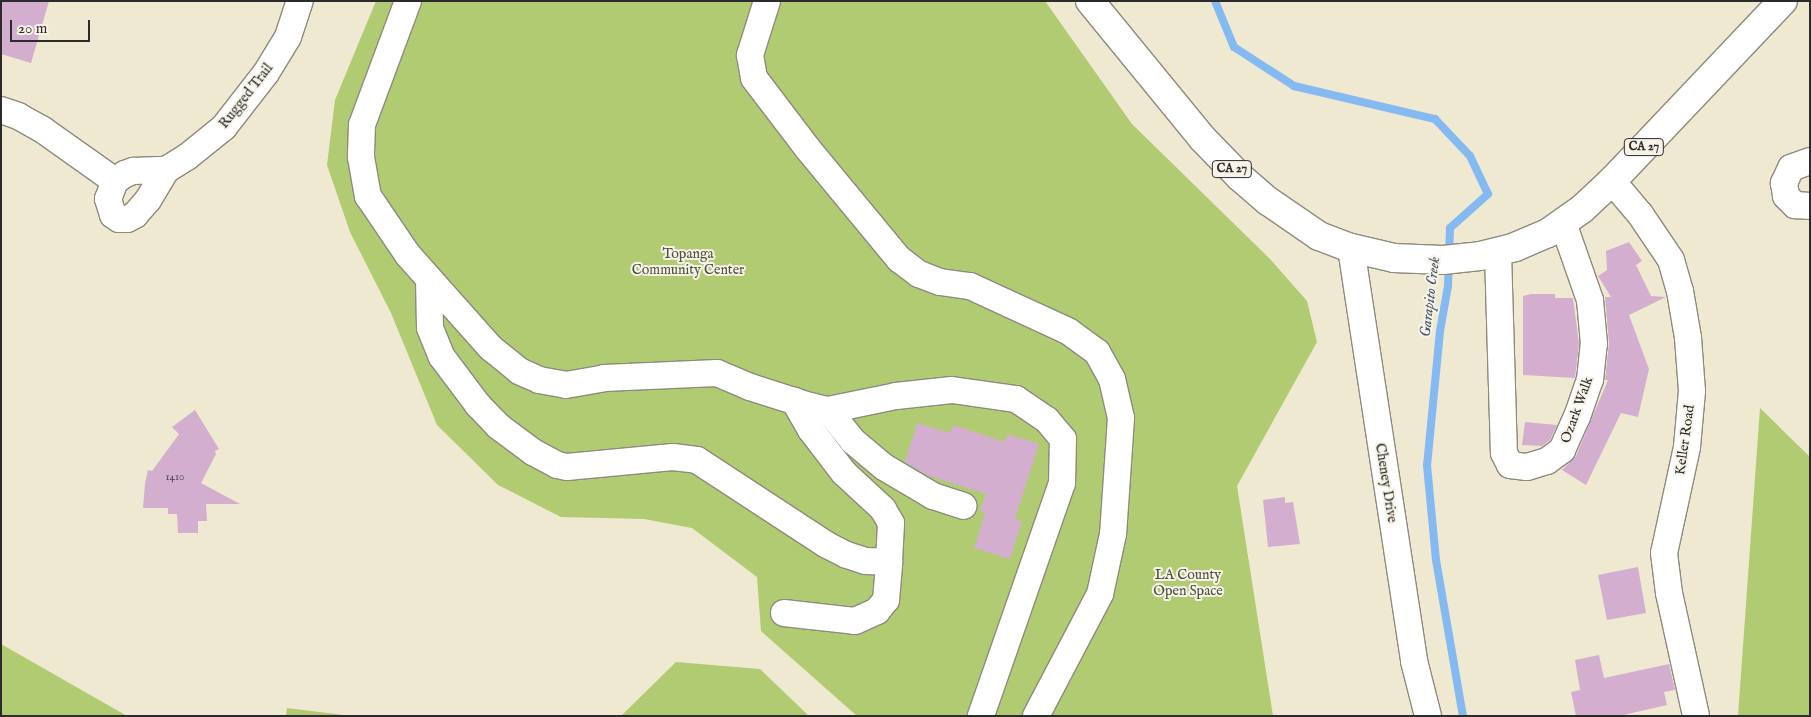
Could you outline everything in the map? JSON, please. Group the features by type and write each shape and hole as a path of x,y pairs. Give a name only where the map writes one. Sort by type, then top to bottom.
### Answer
{"main road":[{"name":"CA 27","path":"1090,1 1203,139 1240,178 1268,200 1319,236 1351,248 1394,258 1426,260 1489,254 1532,241 1563,223 1612,181 1783,1"}],"street":[{"name":"Rugged Trail","path":"115,181 108,199 109,208 118,219 127,220 148,200 166,170 187,157 230,119 271,66 288,37 300,1"},
{"path":"408,1 364,116 361,157 368,196 408,255 491,348 519,371 539,380 566,385 604,378 646,374 717,373 750,387 828,410 896,396 952,390 1016,399 1047,420 1063,439 1062,483 981,716"},
{"path":"767,1 750,55 754,78 802,142 900,260 919,274 940,282 970,286 1068,331 1097,352 1112,379 1122,418 1114,534 1100,594 1036,716"},
{"path":"1,110 18,116 43,130 115,181 133,171 166,170"},
{"path":"1810,161 1791,168 1784,184 1786,196 1796,205 1810,206"},
{"name":"Keller Road","path":"1612,181 1640,214 1671,260 1680,291 1688,338 1692,391 1687,447 1664,553 1669,593 1696,716"},
{"name":"Ozark Walk","path":"1489,254 1504,453 1510,465 1527,467 1547,461 1562,450 1578,417 1590,380 1594,344 1590,300 1563,223"},
{"name":"Cheney Drive","path":"1351,248 1414,661 1428,716"},
{"path":"429,279 430,328 448,365 478,405 498,426 533,452 557,465 568,467 672,457 698,460 827,545 865,561 890,562"},
{"path":"784,613 856,621 877,611 886,600 890,562 891,523 883,509 844,474 811,430 794,401"},
{"path":"828,410 853,441 884,467 933,496 963,506"}],"green space":[{"name":"Topanga Community Center","path":"376,1 1045,1 1132,124 1270,259 1307,301 1317,342 1237,486 1273,716 857,716 761,631 757,577 692,528 644,519 561,517 498,485 437,425 391,313 350,232 327,165 335,100"},
{"path":"1760,408 1810,457 1810,716 1738,716"},
{"path":"1,644 127,716 1,716"},
{"path":"676,662 760,669 809,716 621,716"},
{"path":"287,708 352,716 286,716"}],"building":[{"path":"1,1 49,1 31,63 1,54"},
{"path":"1629,242 1642,261 1636,265 1651,296 1666,297 1629,315 1649,369 1638,417 1621,413 1586,485 1562,470 1576,456 1608,380 1605,380 1609,343 1605,297 1611,297 1598,276 1607,270 1606,251"},
{"path":"1555,294 1555,298 1573,298 1579,344 1575,378 1523,375 1523,296"},
{"path":"195,410 219,449 215,451 216,454 201,483 240,504 206,504 207,521 198,521 198,533 178,533 177,514 168,514 168,508 143,508 145,483 148,470 152,471 179,434 172,427"},
{"path":"1525,422 1557,425 1550,440 1542,446 1522,445"},
{"path":"917,423 950,433 953,425 1005,442 1007,434 1039,444 1015,519 1022,521 1010,559 974,548 985,513 980,511 986,494 927,475 905,462"},
{"path":"1285,497 1285,503 1293,502 1300,544 1268,547 1263,500"},
{"path":"1638,567 1646,613 1607,620 1598,575"},
{"path":"1599,655 1604,678 1669,664 1675,690 1664,692 1667,705 1619,716 1576,716 1571,692 1580,690 1575,660"}],"waterway":[{"name":"Garapito Creek","path":"1215,1 1234,47 1294,86 1435,119 1470,156 1488,194 1450,228 1448,286 1440,331 1427,465 1436,560 1463,716"}],"park label":[{"name":"LA County Open Space","path":"1188,584"}]}
